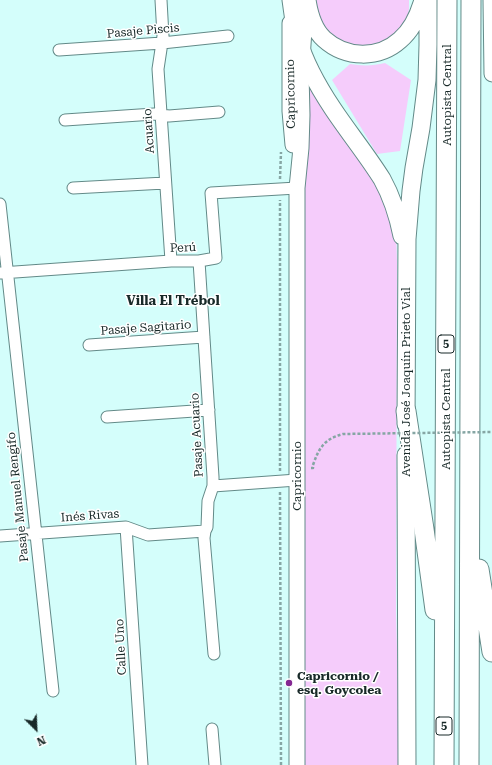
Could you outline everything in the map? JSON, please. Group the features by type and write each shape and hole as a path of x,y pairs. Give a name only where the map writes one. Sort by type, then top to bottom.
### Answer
{"highway":[{"name":"Autopista Central","path":"444,765 447,0"},
{"name":"Autopista Central","path":"469,765 471,0"},
{"path":"406,411 424,529 445,687"},
{"path":"470,510 492,652"}],"main road":[{"path":"291,0 294,24 302,51 311,71 326,99 375,168 389,194 400,226 406,262"},
{"path":"306,0 313,23 324,39 347,52 366,55 385,50 401,40 407,34 417,16 423,0"},
{"name":"Avenida José Joaquín Prieto Vial","path":"407,765 406,262 411,191 427,80 428,0"}],"street":[{"name":"Acuario","path":"161,0 163,29 158,69 171,261"},
{"name":"Capricornio","path":"291,0 290,111 297,188 297,765"},
{"name":"Capricornio","path":"297,188 301,148 302,51 306,0"},
{"path":"491,0 492,74"},
{"name":"Pasaje Piscis","path":"59,50 162,43 228,36"},
{"path":"65,120 154,114 169,116 219,112"},
{"path":"74,188 165,183"},
{"name":"Perú","path":"4,272 171,261 199,261 216,258 211,193 297,188"},
{"name":"Pasaje Manuel Rengifo","path":"0,204 4,272 36,533 53,691"},
{"name":"Pasaje Acuario","path":"199,261 213,477 208,501 208,521 204,538 214,654"},
{"name":"Pasaje Sagitario","path":"89,345 204,337"},
{"path":"107,417 209,410"},
{"path":"212,486 297,480"},
{"name":"Inés Rivas","path":"0,536 126,527 148,535 205,531"},
{"name":"Calle Uno","path":"126,527 142,765"},
{"path":"212,728 215,765"}],"path":[{"path":"281,149 281,765"},
{"path":"313,465 324,443 343,434 492,432"}],"shaded area":[{"path":"310,0 409,0 409,9 407,20 403,28 389,40 360,49 327,37"},
{"path":"385,63 411,80 400,151 377,154 332,80 350,64 376,65"},
{"path":"306,75 383,194 396,227 396,612 400,761 398,765 303,765 305,572 302,475"}],"place":[{"name":"Capricornio / esq. Goycolea","path":"289,683"}],"district":[{"name":"Villa El Trébol","path":"173,301"}]}
